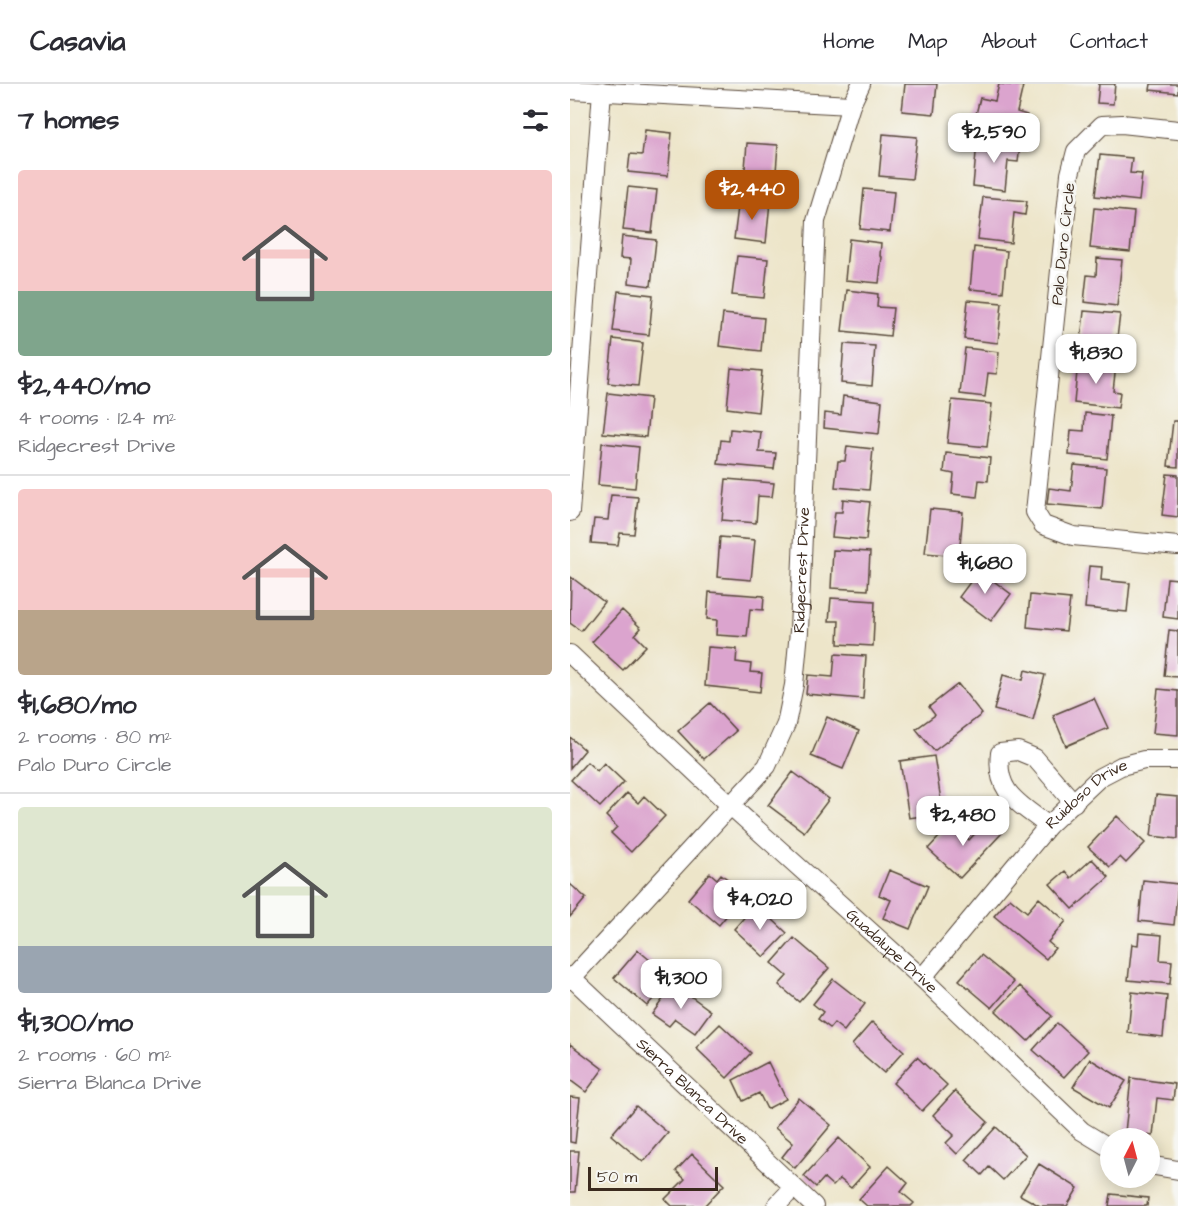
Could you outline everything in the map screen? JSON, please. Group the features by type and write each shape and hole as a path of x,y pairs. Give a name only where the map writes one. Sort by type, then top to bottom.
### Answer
{"street":[{"name":"Ridgecrest Drive","path":"571,978 767,766 786,724 794,685 799,631 816,220 851,105 861,84"},
{"path":"570,90 851,105"},
{"path":"570,512 602,92"},
{"name":"Palo Duro Circle","path":"1178,130 1122,124 1102,125 1076,152 1070,174 1035,512 1042,525 1073,536 1178,546"},
{"name":"Guadalupe Drive","path":"570,654 731,806 922,978 1082,1131 1100,1142"},
{"path":"1048,826 1008,793 998,771 1000,753 1018,752 1035,758 1074,803"},
{"name":"Ruidoso Drive","path":"922,978 1048,826 1100,777 1121,766 1144,760 1178,760"},
{"name":"Sierra Blanca Drive","path":"571,978 814,1206"},
{"path":"1160,1167 1178,1170"},
{"path":"776,1206 793,1188"}],"building":[{"path":"905,84 937,84 934,114 902,111"},
{"path":"999,84 1023,86 1017,112 1027,115 1023,134 974,122 980,98 995,101"},
{"path":"1099,84 1115,84 1113,104 1097,103"},
{"path":"1151,84 1178,84 1178,93 1150,90"},
{"path":"645,130 672,133 668,176 628,172 630,154 642,155"},
{"path":"883,134 917,137 912,179 879,176"},
{"path":"977,142 1020,146 1018,162 1008,161 1005,190 973,186"},
{"path":"747,143 778,145 775,185 744,182"},
{"path":"1100,155 1132,158 1130,173 1142,174 1139,201 1095,196"},
{"path":"628,187 657,190 652,233 623,230"},
{"path":"864,189 894,192 890,232 860,229"},
{"path":"983,197 1027,201 1025,215 1014,213 1011,243 978,239"},
{"path":"739,199 770,202 766,243 734,239"},
{"path":"1094,208 1134,212 1130,252 1090,248"},
{"path":"622,236 656,240 651,286 629,283 631,259 620,258"},
{"path":"849,239 881,243 879,283 845,280"},
{"path":"974,247 1007,251 1003,292 970,289"},
{"path":"737,256 768,259 764,298 732,295"},
{"path":"1097,258 1122,260 1117,306 1084,302 1087,275 1096,276"},
{"path":"847,290 878,294 877,307 893,308 890,336 842,331"},
{"path":"618,291 653,295 649,335 613,331"},
{"path":"968,300 1002,303 998,343 964,339"},
{"path":"1084,311 1120,314 1115,354 1080,350"},
{"path":"723,314 764,318 761,351 719,346"},
{"path":"613,339 643,343 638,386 608,383"},
{"path":"844,344 875,346 872,386 841,383"},
{"path":"965,348 999,352 997,374 988,373 985,397 960,394"},
{"path":"1078,361 1116,365 1113,391 1120,392 1118,408 1074,403"},
{"path":"731,368 762,371 758,412 727,408"},
{"path":"608,393 650,398 646,437 603,433"},
{"path":"843,396 882,401 879,434 824,428 825,413 841,415"},
{"path":"952,400 992,404 987,447 947,443"},
{"path":"1085,413 1111,416 1107,459 1069,455 1071,430 1084,431"},
{"path":"1173,421 1178,421 1178,467 1168,466"},
{"path":"730,429 761,432 759,452 776,453 774,469 718,464 721,440 729,441"},
{"path":"602,443 639,447 635,488 598,485"},
{"path":"847,446 873,449 869,490 835,487 838,461 845,461"},
{"path":"946,453 990,458 988,481 979,480 977,497 952,494 954,474 944,472"},
{"path":"1074,465 1106,468 1102,509 1047,504 1049,488 1071,491"},
{"path":"1167,474 1178,475 1178,517 1162,515"},
{"path":"726,479 774,483 772,497 758,496 756,523 722,520"},
{"path":"611,495 638,497 634,534 620,533 618,545 591,543 594,519 608,520"},
{"path":"843,499 870,502 866,540 832,537 835,512 842,512"},
{"path":"930,509 963,512 959,556 925,553"},
{"path":"720,537 755,540 751,580 717,577"},
{"path":"833,550 870,552 868,590 831,588"},
{"path":"1089,566 1102,567 1101,580 1130,583 1127,612 1085,608"},
{"path":"979,570 1011,594 991,621 959,597"},
{"path":"571,577 604,602 581,631 570,623"},
{"path":"1167,578 1178,579 1178,619 1163,617"},
{"path":"709,592 764,596 763,610 750,609 747,637 716,635 717,620 707,619"},
{"path":"1030,595 1070,599 1066,631 1027,627"},
{"path":"831,598 875,601 873,646 838,644 839,621 829,621"},
{"path":"622,610 641,628 635,635 646,646 623,670 592,642"},
{"path":"1169,630 1178,631 1178,677 1164,676"},
{"path":"708,647 737,649 736,662 751,664 750,672 762,673 760,692 705,686"},
{"path":"835,654 866,656 863,699 806,694 808,675 833,677"},
{"path":"1025,670 1045,675 1033,720 994,710 1003,675 1023,680"},
{"path":"958,684 982,714 934,751 916,729 935,715 929,707"},
{"path":"1158,689 1178,691 1178,735 1153,733"},
{"path":"1094,698 1108,728 1066,746 1053,715"},
{"path":"710,703 736,731 704,759 678,731"},
{"path":"827,717 859,731 843,769 811,756"},
{"path":"570,737 585,750 570,768"},
{"path":"934,756 943,813 909,818 900,761"},
{"path":"587,762 597,771 604,763 624,782 600,807 571,780"},
{"path":"793,772 829,799 804,832 768,805"},
{"path":"627,793 638,803 644,796 665,816 631,852 611,833 617,827 606,816"},
{"path":"1156,795 1178,797 1178,839 1151,836"},
{"path":"1117,816 1145,843 1126,863 1120,857 1110,867 1088,847"},
{"path":"988,820 1002,833 960,878 928,849 952,823 969,840"},
{"path":"1092,859 1109,877 1073,909 1050,884 1065,871 1071,878"},
{"path":"889,870 928,886 910,929 883,918 891,900 879,895"},
{"path":"710,873 717,879 721,874 745,893 719,925 688,899"},
{"path":"1143,880 1178,884 1174,925 1139,921"},
{"path":"570,884 586,898 570,917"},
{"path":"1010,898 1027,912 1039,898 1066,921 1048,942 1055,948 1046,959 994,916"},
{"path":"756,904 787,933 764,957 734,929"},
{"path":"1139,933 1162,935 1160,960 1172,961 1170,984 1128,980 1132,944 1138,945"},
{"path":"794,938 829,968 799,1002 779,985 787,976 772,963"},
{"path":"638,950 671,978 647,1006 614,978"},
{"path":"981,955 1014,982 992,1008 959,980"},
{"path":"833,979 865,1004 844,1031 834,1023 830,1028 818,1019 823,1012 813,1004"},
{"path":"674,984 711,1011 695,1033 675,1019 669,1026 652,1014"},
{"path":"1020,986 1052,1016 1028,1041 996,1011"},
{"path":"1132,992 1167,996 1163,1037 1128,1033"},
{"path":"872,1022 904,1051 884,1073 852,1045"},
{"path":"1057,1023 1088,1051 1064,1077 1033,1050"},
{"path":"720,1024 751,1053 727,1078 696,1048"},
{"path":"570,1044 603,1069 586,1092 570,1080"},
{"path":"917,1057 947,1085 922,1111 893,1083"},
{"path":"1090,1059 1126,1081 1109,1108 1073,1087"},
{"path":"768,1062 786,1099 767,1109 759,1093 743,1101 733,1080"},
{"path":"1131,1078 1175,1084 1173,1100 1157,1098 1154,1128 1125,1128"},
{"path":"955,1091 988,1122 957,1154 946,1143 954,1135 933,1115"},
{"path":"570,1097 580,1098 575,1143 570,1142"},
{"path":"799,1098 831,1125 795,1168 782,1157 793,1143 775,1128"},
{"path":"636,1106 668,1133 643,1162 611,1135"},
{"path":"996,1127 1026,1155 1003,1180 989,1167 982,1175 966,1160"},
{"path":"839,1138 870,1167 851,1188 840,1179 833,1186 824,1178 816,1187 804,1176"},
{"path":"570,1151 579,1151 575,1192 570,1192"},
{"path":"692,1154 724,1185 704,1206 672,1206 665,1199 685,1179 676,1171"},
{"path":"1039,1164 1078,1188 1067,1206 1040,1206 1020,1195"},
{"path":"889,1166 908,1183 901,1192 914,1203 911,1206 867,1206 859,1199"},
{"path":"1111,1194 1148,1198 1147,1206 1109,1206"}]}
